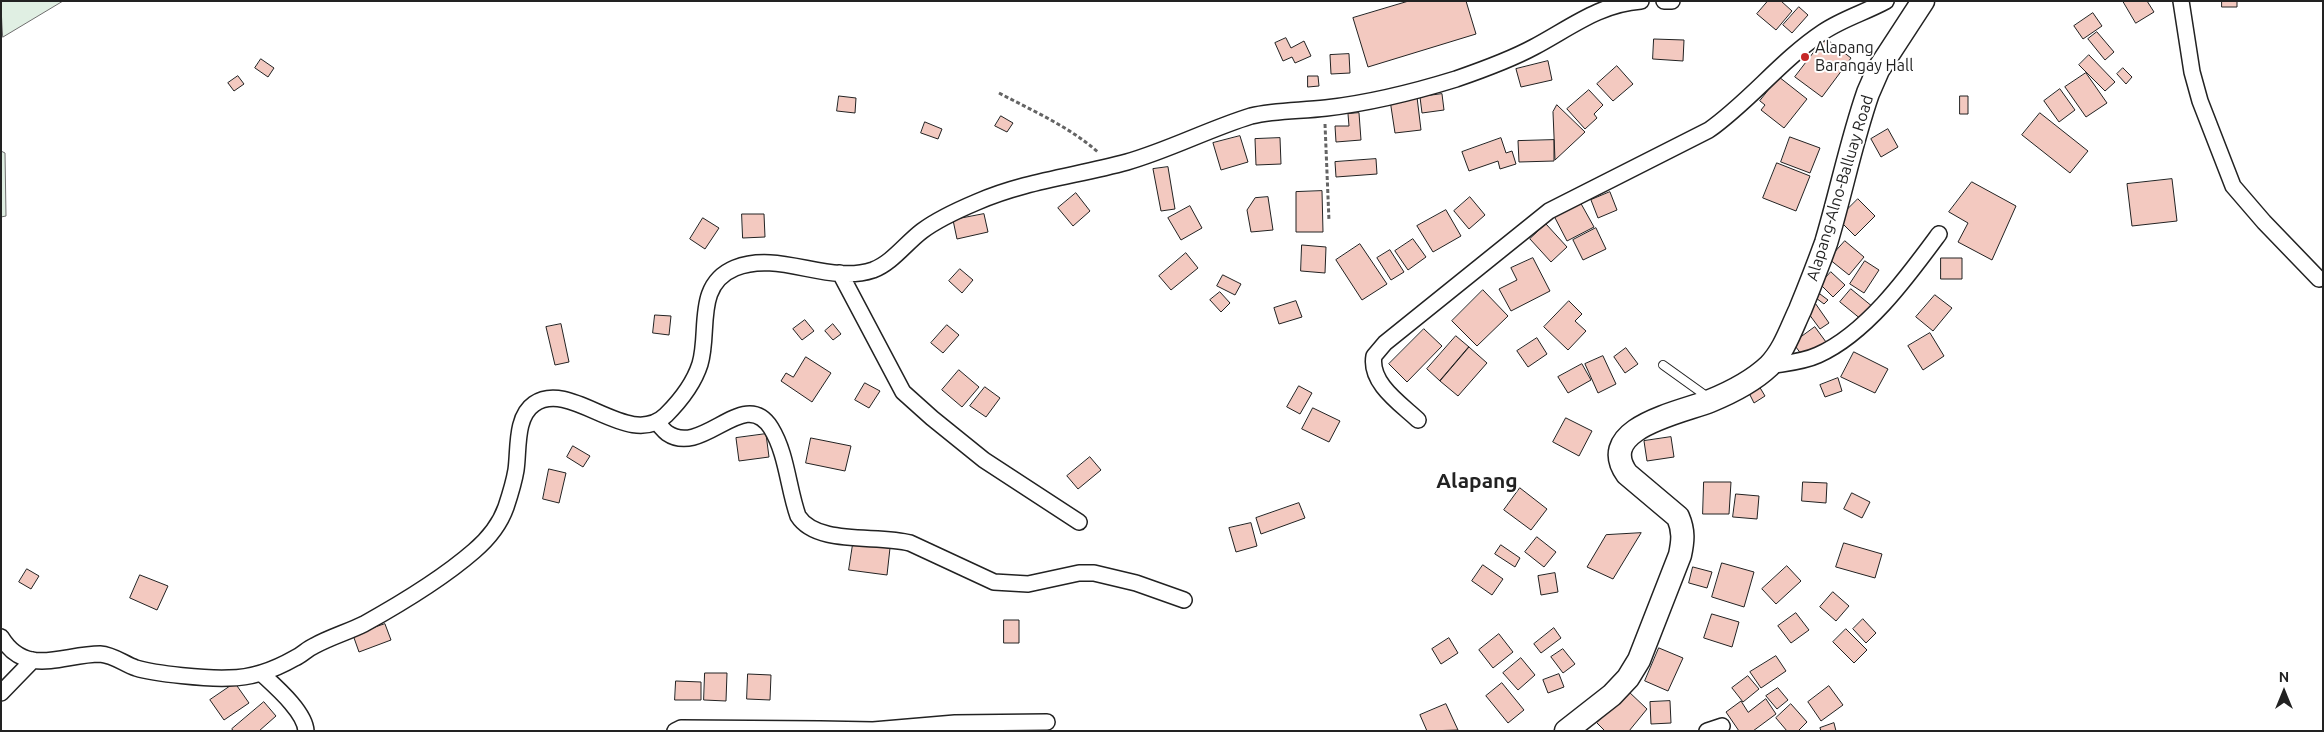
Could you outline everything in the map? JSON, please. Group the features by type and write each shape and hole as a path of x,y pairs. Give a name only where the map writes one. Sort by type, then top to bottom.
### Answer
{"main road":[{"name":"Alapang-Alno-Balluay Road","path":"1566,731 1612,695 1628,678 1639,660 1683,543 1682,525 1678,517 1622,468 1619,451 1623,442 1643,425 1712,400 1743,386 1770,366 1790,334 1812,282 1826,242 1868,93 1878,70 1923,1"}],"street":[{"path":"1,637 13,652 23,658 45,662 106,654 131,666 154,671 228,679 262,674 297,657 313,646 366,623 446,573 475,550 494,530 503,515 516,471 523,419 527,410 533,404 541,400 563,400 640,425 656,422 663,418 689,388 696,376 703,355 708,298 715,282 723,274 735,268 750,264 763,264 852,273 876,269 923,230 977,202 1027,184 1149,155 1251,116 1285,110 1361,104 1458,78 1533,48 1596,12 1613,6 1641,1"},
{"path":"1664,1 1672,1"},
{"path":"1418,420 1386,390 1374,371 1374,356 1385,343 1548,211 1709,130 1727,117 1777,70 1825,31 1886,1"},
{"path":"2181,1 2192,72 2200,101 2233,186 2264,222 2319,279"},
{"path":"1770,366 1817,356 1853,332 1903,281 1939,234"},
{"path":"840,272 903,392 984,460 1080,522"},
{"path":"656,422 668,434 678,438 689,438 701,435 741,415 760,415 765,418 777,439 798,516 803,524 819,533 897,539 910,543 994,582 1028,584 1080,573 1094,573 1136,583 1184,600"},
{"path":"1,693 33,660"},
{"path":"262,674 290,703 305,724 306,731"},
{"path":"675,731 682,728 873,730 914,729 955,723 1048,722"}],"lane":[{"path":"1663,365 1712,400"}],"path":[{"path":"999,93 1085,140 1112,165"},
{"path":"1324,108 1329,221"}],"green space":[{"path":"1,1 63,1 3,37"},
{"path":"1,151 5,153 6,216 1,217"}],"building":[{"path":"1409,1 1466,1 1476,34 1368,67 1353,18"},
{"path":"1768,1 1781,1 1792,11 1776,30 1757,14"},
{"path":"2123,1 2147,1 2154,12 2136,23"},
{"path":"2222,1 2237,1 2237,7 2222,7"},
{"path":"1799,7 1808,15 1792,33 1783,25"},
{"path":"2093,13 2102,26 2083,39 2074,26"},
{"path":"2097,32 2114,52 2105,60 2088,39"},
{"path":"1286,38 1291,48 1304,41 1311,56 1295,63 1292,57 1283,61 1275,43"},
{"path":"1825,38 1851,58 1822,97 1795,77"},
{"path":"1654,39 1684,40 1683,61 1653,59"},
{"path":"1349,54 1350,73 1331,74 1330,55"},
{"path":"2089,55 2115,82 2105,91 2079,65"},
{"path":"261,59 274,68 268,77 255,68"},
{"path":"1548,61 1552,80 1521,87 1516,69"},
{"path":"1617,66 1633,84 1613,101 1597,84"},
{"path":"2123,68 2132,77 2126,84 2117,74"},
{"path":"2086,73 2107,103 2086,117 2065,87"},
{"path":"238,76 244,84 234,91 228,83"},
{"path":"1308,76 1318,76 1319,86 1308,87"},
{"path":"1779,77 1807,99 1784,128 1761,110 1765,105 1760,101"},
{"path":"2060,89 2075,110 2059,122 2044,101"},
{"path":"1589,90 1603,105 1594,114 1597,118 1585,129 1567,109"},
{"path":"1442,94 1444,110 1422,113 1420,97"},
{"path":"839,96 856,98 855,113 837,111"},
{"path":"1960,96 1968,96 1968,114 1960,114"},
{"path":"1417,97 1421,130 1395,133 1390,100"},
{"path":"1557,105 1585,132 1555,160 1553,112"},
{"path":"1359,113 1361,140 1336,142 1335,126 1349,126 1348,114"},
{"path":"2040,113 2088,151 2070,173 2022,135"},
{"path":"1001,116 1013,123 1007,132 995,126"},
{"path":"925,122 942,129 938,139 921,133"},
{"path":"1888,129 1898,147 1881,157 1871,139"},
{"path":"1240,136 1248,162 1221,170 1213,143"},
{"path":"1790,137 1820,148 1810,173 1781,162"},
{"path":"1280,138 1281,164 1256,165 1255,139"},
{"path":"1501,138 1506,153 1512,151 1516,164 1500,169 1498,161 1469,171 1462,152"},
{"path":"1554,140 1554,161 1519,162 1518,141"},
{"path":"1376,159 1377,174 1336,177 1335,162"},
{"path":"1777,163 1810,176 1796,211 1763,198"},
{"path":"1168,167 1175,209 1161,211 1153,169"},
{"path":"2172,179 2177,221 2132,226 2127,184"},
{"path":"1972,182 2016,206 1992,260 1958,242 1968,223 1949,212"},
{"path":"1322,191 1323,232 1296,232 1296,192"},
{"path":"1610,192 1617,210 1598,218 1591,200"},
{"path":"1076,193 1090,211 1073,226 1058,208"},
{"path":"1268,197 1273,230 1251,232 1247,210 1255,198"},
{"path":"1470,197 1485,215 1469,229 1454,211"},
{"path":"1858,199 1875,216 1855,236 1838,219"},
{"path":"1579,200 1594,227 1567,241 1553,214"},
{"path":"1190,206 1202,228 1181,240 1168,218"},
{"path":"1446,210 1461,236 1433,252 1417,226"},
{"path":"742,214 764,214 765,237 743,238"},
{"path":"984,214 988,232 957,239 953,220"},
{"path":"703,218 719,228 705,249 690,239"},
{"path":"1546,224 1567,247 1551,262 1530,239"},
{"path":"1596,228 1606,249 1583,260 1573,240"},
{"path":"1413,239 1426,257 1408,270 1395,251"},
{"path":"1845,241 1864,257 1849,275 1829,259"},
{"path":"1360,244 1387,284 1362,300 1336,260"},
{"path":"1302,245 1326,247 1325,273 1301,271"},
{"path":"1390,250 1404,272 1391,280 1377,258"},
{"path":"1186,253 1198,268 1171,290 1159,276"},
{"path":"1533,258 1550,291 1511,311 1499,289 1517,280 1511,268"},
{"path":"1941,258 1962,258 1962,279 1941,279"},
{"path":"1865,261 1879,270 1864,293 1850,284"},
{"path":"960,269 973,280 962,293 949,281"},
{"path":"1831,272 1845,285 1833,297 1820,284"},
{"path":"1223,275 1241,284 1235,295 1217,286"},
{"path":"1851,289 1873,307 1862,320 1840,302"},
{"path":"1483,290 1508,316 1477,346 1452,321"},
{"path":"1220,292 1230,303 1221,312 1210,300"},
{"path":"1820,294 1828,300 1824,304 1816,298"},
{"path":"1935,295 1952,308 1933,331 1916,317"},
{"path":"1813,300 1829,323 1820,329 1803,306"},
{"path":"1296,301 1302,317 1279,324 1274,308"},
{"path":"1569,301 1582,314 1575,321 1586,331 1568,350 1544,327"},
{"path":"655,315 671,316 669,335 653,333"},
{"path":"805,320 814,331 802,340 793,329"},
{"path":"561,324 569,362 555,365 546,327"},
{"path":"833,324 841,334 833,340 825,331"},
{"path":"947,325 959,335 943,353 931,343"},
{"path":"1815,327 1826,342 1804,358 1793,343"},
{"path":"1424,329 1442,346 1407,382 1389,364"},
{"path":"1930,333 1944,356 1923,370 1908,346"},
{"path":"1456,336 1469,347 1440,381 1427,369"},
{"path":"1537,338 1547,354 1528,367 1517,351"},
{"path":"1469,347 1487,363 1458,396 1440,381"},
{"path":"1626,348 1638,364 1625,373 1614,357"},
{"path":"1854,352 1888,369 1875,393 1841,377"},
{"path":"1603,356 1616,384 1598,393 1585,364"},
{"path":"806,357 831,373 812,402 781,381 786,373 793,377"},
{"path":"1582,364 1591,380 1568,393 1558,377"},
{"path":"959,370 979,387 962,407 942,390"},
{"path":"1838,378 1842,391 1825,397 1820,385"},
{"path":"865,383 880,391 869,408 855,400"},
{"path":"1299,386 1312,393 1300,414 1287,407"},
{"path":"1759,386 1765,396 1754,403 1749,393"},
{"path":"985,387 1000,398 986,417 970,406"},
{"path":"1313,408 1340,421 1329,442 1302,429"},
{"path":"1566,418 1592,431 1579,456 1553,442"},
{"path":"766,434 769,457 739,461 736,438"},
{"path":"1671,437 1674,457 1647,461 1644,441"},
{"path":"811,438 851,446 845,471 806,463"},
{"path":"573,446 590,456 583,467 567,457"},
{"path":"1090,457 1101,470 1078,489 1067,476"},
{"path":"549,469 566,473 559,503 543,499"},
{"path":"1704,482 1731,482 1729,514 1703,514"},
{"path":"1803,482 1827,483 1826,503 1802,501"},
{"path":"1520,488 1547,509 1531,530 1504,510"},
{"path":"1852,493 1870,502 1862,518 1844,509"},
{"path":"1736,494 1759,496 1757,519 1733,517"},
{"path":"1299,503 1305,518 1261,534 1256,518"},
{"path":"1251,523 1257,546 1236,552 1229,528"},
{"path":"1641,533 1613,579 1587,567 1606,535"},
{"path":"1537,537 1556,552 1544,567 1525,552"},
{"path":"1844,543 1882,554 1875,578 1836,567"},
{"path":"853,544 890,548 887,575 849,570"},
{"path":"1501,545 1520,558 1515,567 1495,554"},
{"path":"1722,563 1754,572 1744,607 1712,597"},
{"path":"1483,565 1503,579 1492,595 1472,581"},
{"path":"1787,566 1801,581 1776,604 1762,589"},
{"path":"1693,567 1712,572 1707,588 1689,583"},
{"path":"27,569 39,576 31,589 19,582"},
{"path":"1555,573 1558,592 1541,595 1538,576"},
{"path":"140,575 168,586 157,610 130,598"},
{"path":"1833,592 1849,606 1836,621 1820,607"},
{"path":"1796,613 1809,630 1791,643 1778,626"},
{"path":"1712,614 1739,622 1732,647 1704,638"},
{"path":"1863,619 1876,633 1866,643 1853,629"},
{"path":"1004,620 1019,620 1019,643 1004,643"},
{"path":"385,624 391,640 359,652 353,635"},
{"path":"1554,628 1561,638 1541,653 1534,644"},
{"path":"1846,629 1867,650 1854,663 1833,642"},
{"path":"1499,634 1513,652 1493,668 1479,650"},
{"path":"1449,638 1458,653 1441,664 1432,649"},
{"path":"1659,648 1683,658 1668,691 1645,681"},
{"path":"1563,649 1575,664 1563,673 1551,657"},
{"path":"1776,656 1786,671 1761,688 1750,672"},
{"path":"1521,658 1535,675 1518,690 1503,673"},
{"path":"705,673 727,673 726,701 704,700"},
{"path":"748,674 771,675 770,700 747,699"},
{"path":"1559,674 1564,687 1548,693 1543,680"},
{"path":"1748,676 1759,689 1743,702 1732,688"},
{"path":"676,681 701,682 701,700 675,700"},
{"path":"235,683 249,703 224,720 210,700"},
{"path":"1502,683 1524,710 1508,723 1486,696"},
{"path":"1829,686 1843,705 1821,721 1808,702"},
{"path":"1778,688 1788,700 1777,709 1766,696"},
{"path":"1628,691 1647,709 1629,731 1605,731 1597,723"},
{"path":"1766,699 1776,714 1753,731 1739,731 1726,712 1741,701 1748,712"},
{"path":"1670,701 1671,723 1651,724 1650,702"},
{"path":"264,702 276,716 259,731 233,731 232,729"},
{"path":"1446,704 1458,730 1427,731 1420,715"},
{"path":"1791,704 1807,722 1798,731 1787,731 1776,718"},
{"path":"1834,723 1836,731 1821,731 1820,728"}],"place":[{"name":"Alapang Barangay Hall","path":"1805,57"}],"district":[{"name":"Alapang","path":"1477,481"}]}
